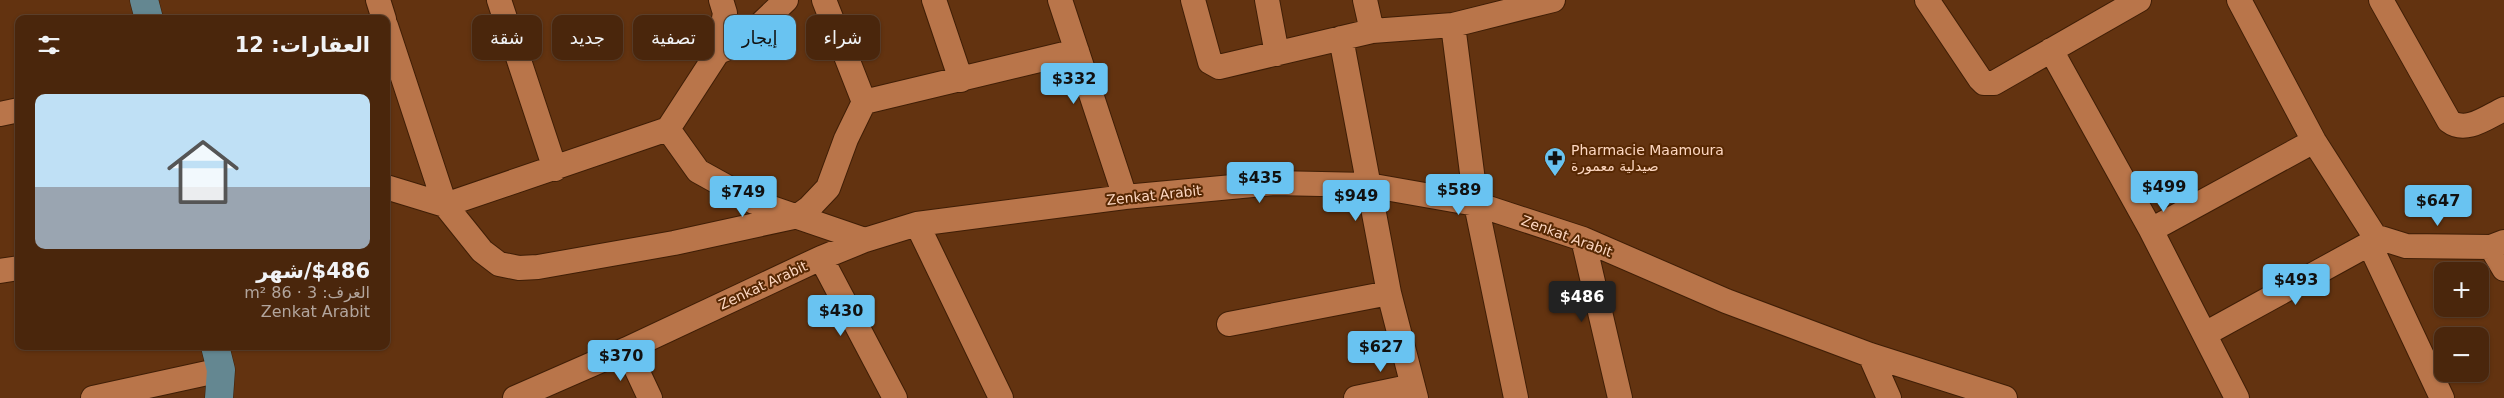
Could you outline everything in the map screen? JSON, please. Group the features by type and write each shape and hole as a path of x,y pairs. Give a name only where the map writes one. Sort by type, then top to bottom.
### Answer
{"main road":[{"path":"144,0 148,15"},
{"path":"218,358 220,398"},
{"path":"218,358 242,398"}],"street":[{"path":"378,0 383,15"},
{"path":"499,0 555,169"},
{"path":"390,188 444,205 555,169 668,129 718,52 725,13 721,0"},
{"path":"718,52 741,43 786,0"},
{"path":"390,38 444,205 482,251 499,264 519,268 538,267 674,243 798,216 809,208 828,188 846,139 864,102 824,0"},
{"path":"934,0 961,80"},
{"path":"1060,0 1125,197"},
{"path":"1193,0 1210,62 1219,67 1372,31 1452,25 1553,0"},
{"path":"1267,0 1277,54"},
{"path":"1365,0 1372,31"},
{"path":"1927,0 1984,83 1994,83 2139,0"},
{"path":"2239,0 2314,141 2372,240 2442,398"},
{"path":"2381,0 2449,121 2456,126 2465,127 2504,109"},
{"path":"1452,25 1476,204 1516,398"},
{"path":"1341,38 1389,293 1415,392 1356,398"},
{"path":"2051,50 2151,230 2237,398"},
{"path":"864,102 1077,51"},
{"path":"0,114 15,111"},
{"path":"668,129 698,171 754,202 864,240"},
{"path":"2151,230 2314,141"},
{"name":"Zenkat Arabit","path":"515,398 627,349 821,258 864,240 917,224 1125,197 1274,183 1368,185 1476,204 1583,239 1726,301 1870,355 2005,398"},
{"path":"917,224 1000,398"},
{"path":"1583,239 1620,398"},
{"path":"2205,334 2372,240 2406,246 2497,245 2504,269"},
{"path":"821,258 895,398"},
{"path":"0,271 15,269"},
{"path":"1229,324 1389,293"},
{"path":"627,349 650,398"},
{"path":"1870,355 1889,398"},
{"path":"93,398 218,358"}],"place":[{"name":"Pharmacie Maamoura صيدلية معمورة","path":"1555,177"}]}
